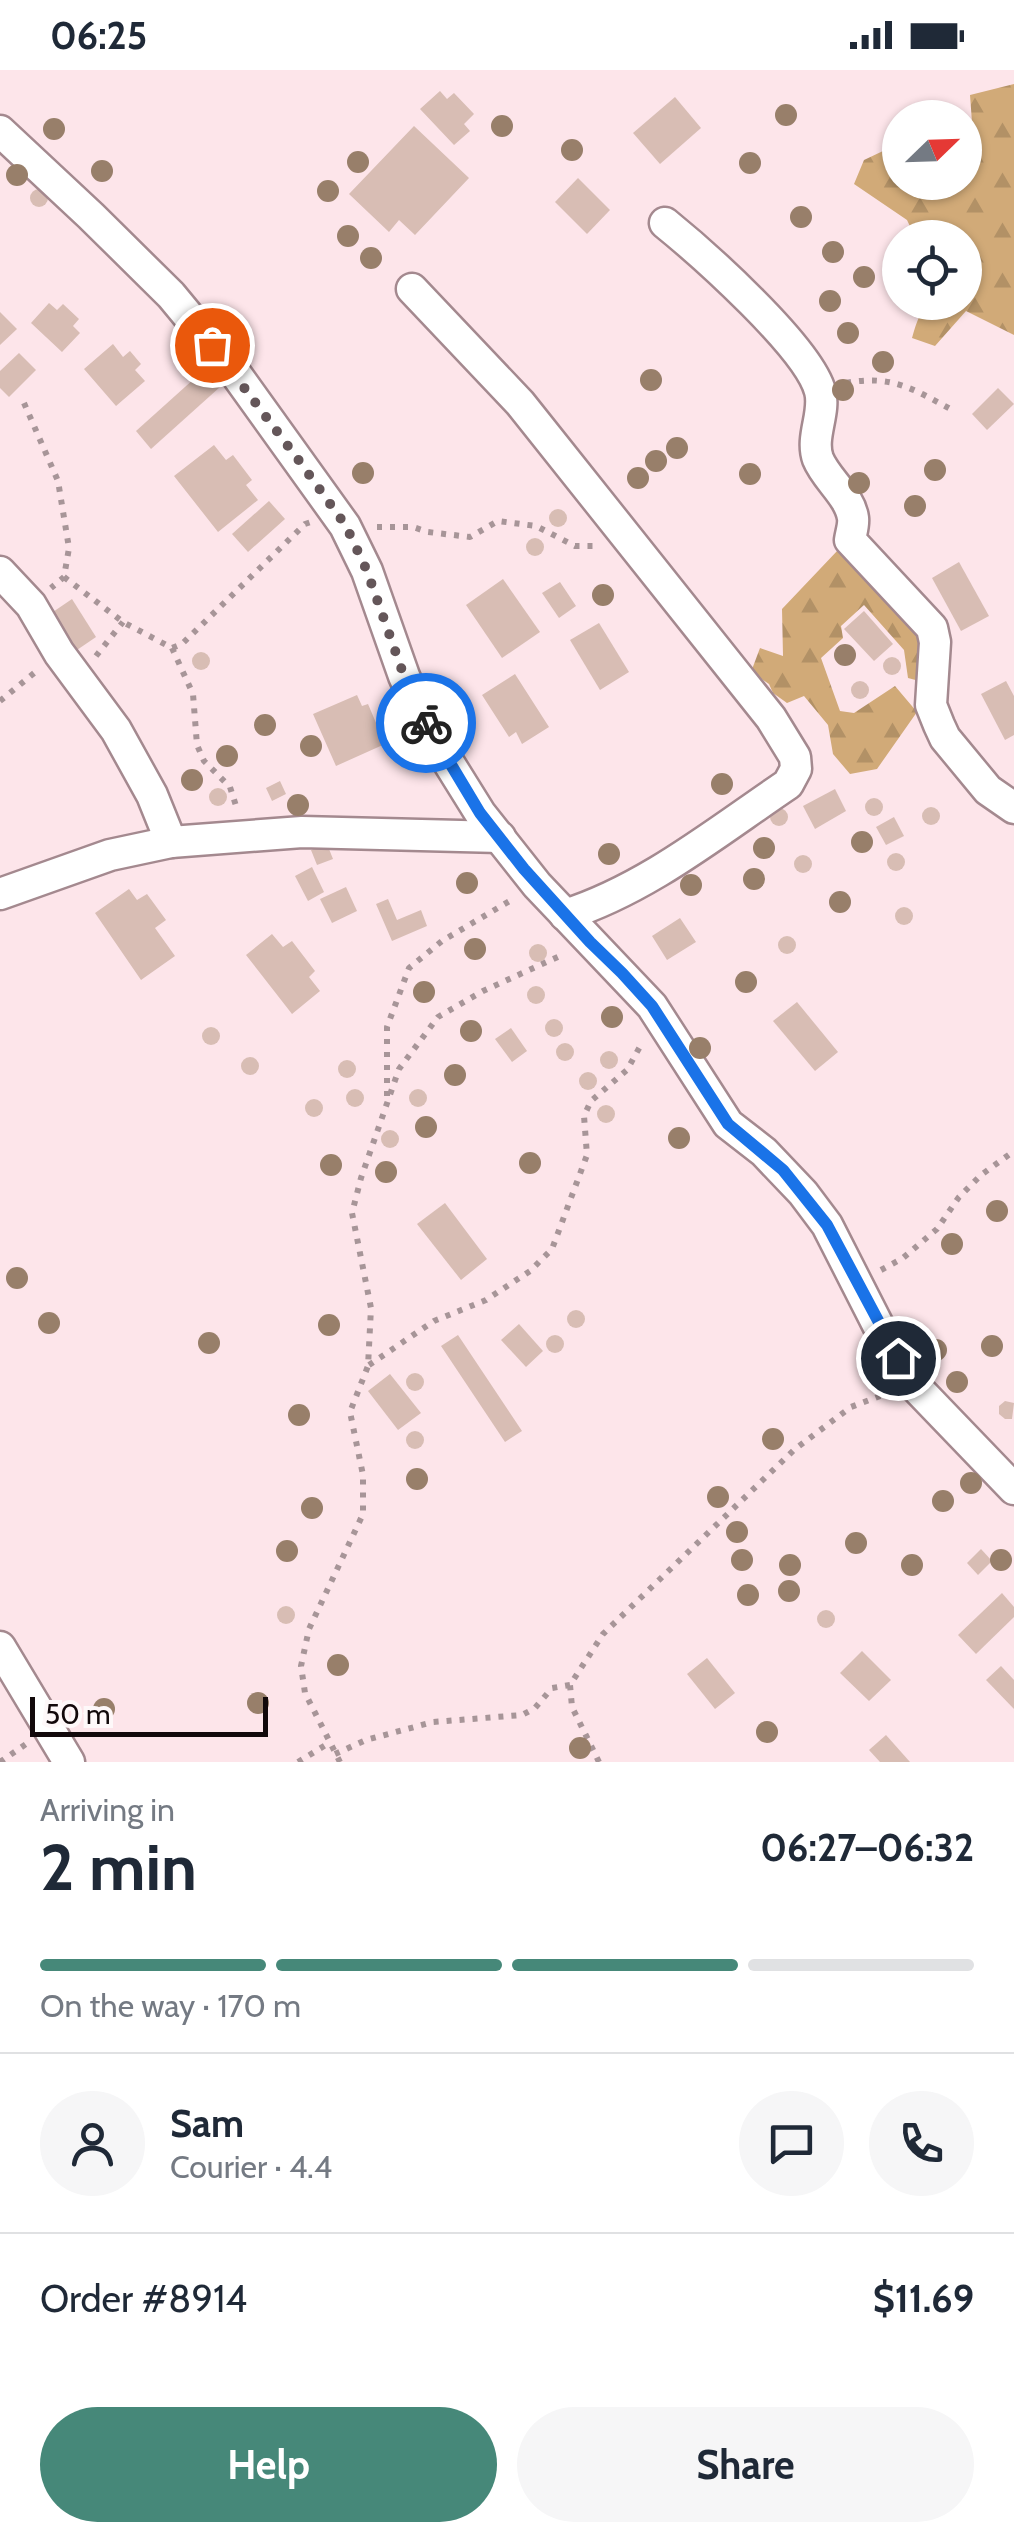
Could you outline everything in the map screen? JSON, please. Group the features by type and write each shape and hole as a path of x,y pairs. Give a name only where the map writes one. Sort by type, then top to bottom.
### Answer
{"street":[{"path":"0,131 171,295 233,370 346,526 419,710 480,813 537,885 652,1006 728,1124 774,1161 803,1193 827,1225 882,1333 913,1384 1014,1488"},
{"path":"665,224 705,256 807,366 820,389 816,452 852,513 850,539 932,628 935,657 931,705 939,726 988,790 1014,808"},
{"path":"412,289 520,403 771,718 796,757 796,769 788,784 658,871 596,904 565,915"},
{"path":"0,572 31,605 116,730 143,777 170,842"},
{"path":"0,894 110,855 170,842 302,832 500,837"},
{"path":"0,1647 69,1762"}],"path":[{"path":"820,389 861,380 894,382 954,411"},
{"path":"24,403 58,481 69,548 64,577 31,605"},
{"path":"0,701 69,665 124,622"},
{"path":"172,648 193,694 197,746 204,761 230,787 240,838"},
{"path":"387,1102 388,1027 408,968 442,941 537,885"},
{"path":"340,1762 304,1694 301,1666 309,1629 363,1514 363,1476 350,1412 368,1366 371,1308 352,1213 399,1069 438,1017 590,942"},
{"path":"368,1366 434,1321 486,1300 530,1271 552,1249 586,1155 584,1116 591,1102 627,1070 641,1046 652,1006"},
{"path":"858,1282 902,1258 937,1229 959,1197 1014,1151"},
{"path":"599,1762 572,1708 570,1685 603,1634 795,1449 851,1407 913,1384"},
{"path":"335,1754 366,1740 433,1722 522,1715 535,1708 552,1688 570,1685"},
{"path":"298,1762 329,1742"}],"green space":[{"path":"1014,84 1014,335 982,319 982,220 907,220 854,184 864,160 882,151 882,200 982,200 982,100 970,100 970,95"},
{"path":"918,320 958,320 935,346 912,338"},
{"path":"838,550 929,636 923,682 908,678 904,650 864,605 841,626 843,638 821,658 840,711 854,713 895,686 917,712 877,769 850,774 833,754 828,725 804,696 787,703 751,672 760,648 783,656 782,609"}],"building":[{"path":"440,91 447,99 454,93 474,114 464,124 470,131 454,145 420,109"},
{"path":"675,97 701,128 660,164 633,133"},
{"path":"414,126 469,178 415,235 399,220 389,232 349,194"},
{"path":"578,178 610,210 587,234 555,202"},
{"path":"39,189 46,191 46,205 39,207 32,205 30,198 32,191"},
{"path":"49,303 57,310 63,304 79,319 73,326 80,333 62,352 31,323"},
{"path":"0,312 17,329 0,345"},
{"path":"113,344 123,357 130,351 141,364 135,370 145,381 116,406 84,369"},
{"path":"19,353 36,370 9,397 0,388 0,371"},
{"path":"205,369 220,387 151,449 136,431"},
{"path":"998,388 1014,404 987,430 972,414"},
{"path":"214,445 226,460 233,455 252,480 246,485 258,500 218,532 174,476"},
{"path":"269,501 285,519 248,552 232,534"},
{"path":"558,509 565,511 565,525 558,527 551,525 549,518 551,511"},
{"path":"535,538 542,540 542,554 535,556 528,554 526,547 528,540"},
{"path":"959,562 989,616 961,631 932,578"},
{"path":"503,579 540,632 502,658 466,605"},
{"path":"560,582 576,606 559,618 542,593"},
{"path":"72,599 96,637 74,652 50,614"},
{"path":"864,611 893,644 874,661 844,629"},
{"path":"599,623 629,672 600,690 570,640"},
{"path":"201,652 208,654 208,668 201,670 194,668 192,661 194,654"},
{"path":"892,657 899,659 899,673 892,675 885,673 883,666 885,659"},
{"path":"515,674 549,727 522,744 516,732 509,737 482,695"},
{"path":"860,681 867,683 867,697 860,699 853,697 851,690 853,683"},
{"path":"1006,681 1014,696 1014,735 1005,740 981,694"},
{"path":"357,695 362,706 368,704 385,744 336,766 313,714"},
{"path":"280,781 286,794 272,801 266,788"},
{"path":"218,788 225,790 225,804 218,806 211,804 209,797 211,790"},
{"path":"835,789 846,811 815,829 803,806"},
{"path":"874,798 881,800 881,814 874,816 867,814 865,807 867,800"},
{"path":"931,807 938,809 938,823 931,825 924,823 922,816 924,809"},
{"path":"779,808 786,810 786,824 779,826 772,824 770,817 772,810"},
{"path":"894,817 904,836 886,845 876,827"},
{"path":"327,844 333,859 317,865 311,850"},
{"path":"896,853 903,855 903,869 896,871 889,869 887,862 889,855"},
{"path":"803,855 810,857 810,871 803,873 796,871 794,864 796,857"},
{"path":"312,867 324,892 308,901 295,876"},
{"path":"346,887 357,911 332,923 320,899"},
{"path":"129,889 137,900 147,894 166,920 155,928 175,956 141,980 95,913"},
{"path":"388,899 397,920 421,910 427,926 392,941 376,904"},
{"path":"904,907 911,909 911,923 904,925 897,923 895,916 897,909"},
{"path":"680,918 696,942 667,960 652,936"},
{"path":"272,934 283,947 292,941 315,971 309,977 320,991 292,1014 246,955"},
{"path":"787,936 794,938 794,952 787,954 780,952 778,945 780,938"},
{"path":"538,944 545,946 545,960 538,962 531,960 529,953 531,946"},
{"path":"536,986 543,988 543,1002 536,1004 529,1002 527,995 529,988"},
{"path":"797,1002 838,1052 815,1071 773,1021"},
{"path":"554,1019 561,1021 561,1035 554,1037 547,1035 545,1028 547,1021"},
{"path":"211,1027 218,1029 218,1043 211,1045 204,1043 202,1036 204,1029"},
{"path":"511,1028 527,1051 512,1062 495,1039"},
{"path":"565,1043 572,1045 572,1059 565,1061 558,1059 556,1052 558,1045"},
{"path":"609,1051 616,1053 616,1067 609,1069 602,1067 600,1060 602,1053"},
{"path":"250,1057 257,1059 257,1073 250,1075 243,1073 241,1066 243,1059"},
{"path":"347,1060 354,1062 354,1076 347,1078 340,1076 338,1069 340,1062"},
{"path":"588,1072 595,1074 595,1088 588,1090 581,1088 579,1081 581,1074"},
{"path":"355,1089 362,1091 362,1105 355,1107 348,1105 346,1098 348,1091"},
{"path":"418,1089 425,1091 425,1105 418,1107 411,1105 409,1098 411,1091"},
{"path":"314,1099 321,1101 321,1115 314,1117 307,1115 305,1108 307,1101"},
{"path":"606,1105 613,1107 613,1121 606,1123 599,1121 597,1114 599,1107"},
{"path":"390,1130 397,1132 397,1146 390,1148 383,1146 381,1139 383,1132"},
{"path":"445,1203 487,1259 461,1280 417,1224"},
{"path":"576,1310 583,1312 583,1326 576,1328 569,1326 567,1319 569,1312"},
{"path":"519,1324 543,1351 526,1367 501,1340"},
{"path":"458,1335 522,1431 505,1442 441,1346"},
{"path":"555,1335 562,1337 562,1351 555,1353 548,1351 546,1344 548,1337"},
{"path":"415,1373 422,1375 422,1389 415,1391 408,1389 406,1382 408,1375"},
{"path":"390,1374 421,1413 398,1430 368,1391"},
{"path":"1005,1401 1014,1403 1012,1419 999,1414 999,1406"},
{"path":"415,1431 422,1433 422,1447 415,1449 408,1447 406,1440 408,1433"},
{"path":"981,1549 992,1561 978,1575 967,1563"},
{"path":"1002,1593 1014,1607 1014,1617 976,1654 958,1635"},
{"path":"286,1606 293,1608 293,1622 286,1624 279,1622 277,1615 279,1608"},
{"path":"826,1610 833,1612 833,1626 826,1628 819,1626 817,1619 819,1612"},
{"path":"862,1651 891,1680 869,1701 840,1673"},
{"path":"707,1658 735,1693 715,1709 687,1674"},
{"path":"1001,1666 1014,1680 1014,1709 986,1680"},
{"path":"886,1735 910,1762 880,1762 869,1750"}],"way so far":[{"path":"212,345 346,526 426,723"}],"route":[{"path":"426,723 480,813 524,869 652,1006 728,1124 783,1170 827,1225 898,1358"}]}
